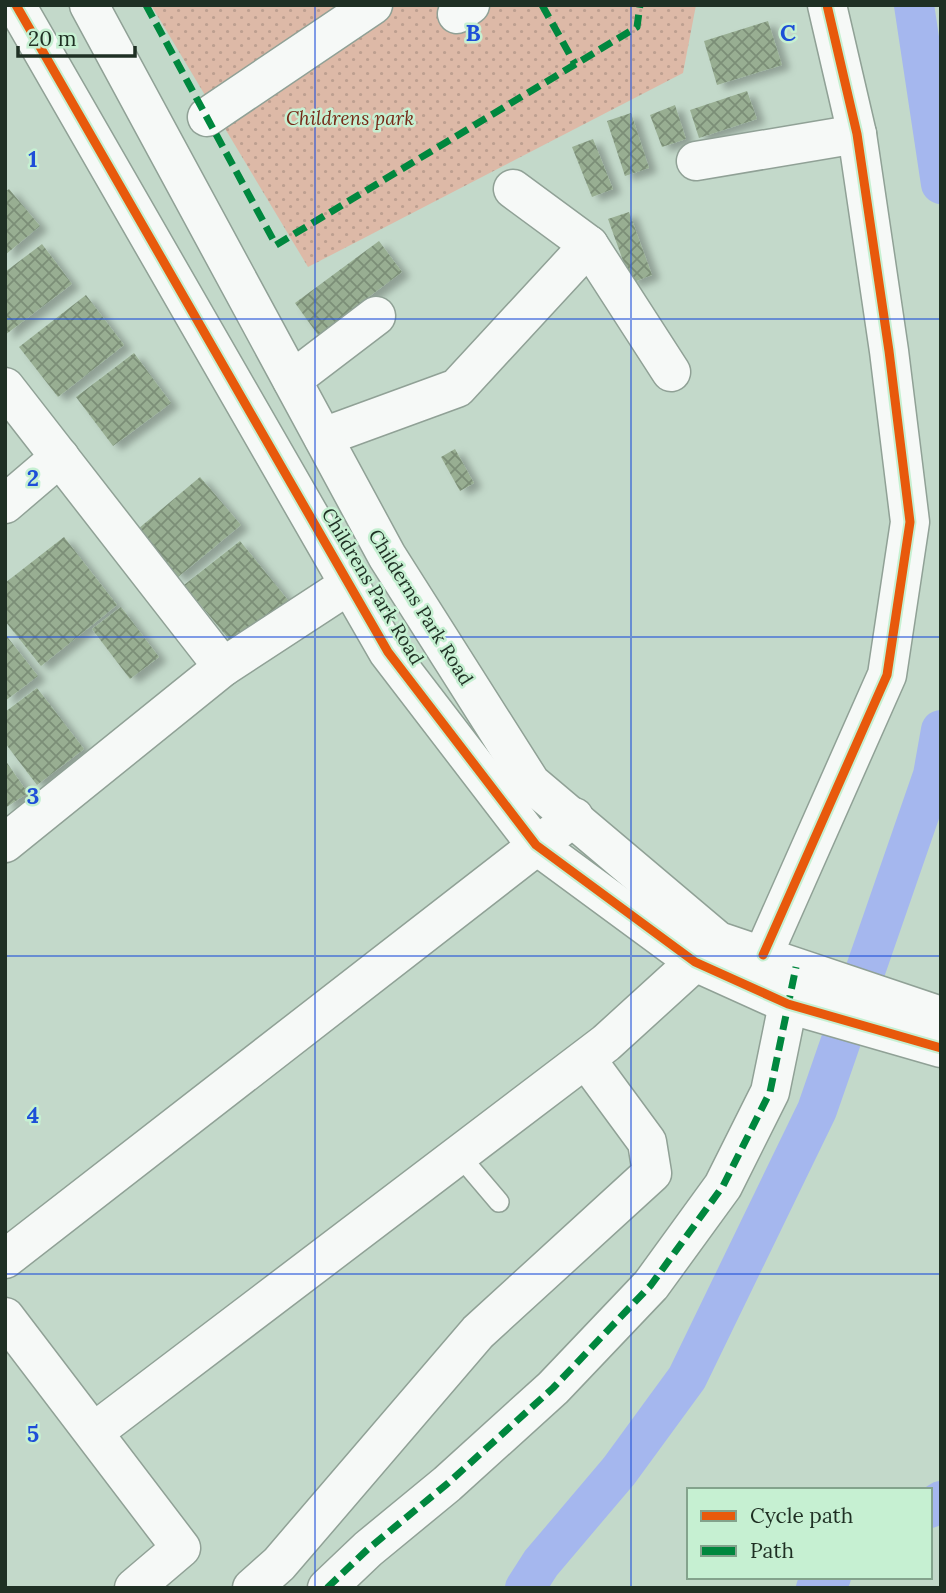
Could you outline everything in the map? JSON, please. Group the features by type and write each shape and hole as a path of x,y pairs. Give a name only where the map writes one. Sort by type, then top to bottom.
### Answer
{"street":[{"name":"Childrens Park Road","path":"16,5 388,652 537,845 799,1007 938,1037"},
{"name":"Childerns Park Road","path":"89,5 387,556 531,783 574,817 706,951 790,965 938,1037"},
{"path":"206,117 373,5"},
{"path":"327,1588 368,1549 447,1484 554,1388 650,1285 723,1186 770,1092 799,1007 790,965 887,675 910,522 889,351 857,134 827,5"},
{"path":"696,161 857,134"},
{"path":"513,190 589,245 671,373"},
{"path":"323,437 457,388 589,245"},
{"path":"292,380 376,316"},
{"path":"5,387 223,667"},
{"path":"5,504 60,457"},
{"path":"5,843 223,667 350,584"},
{"path":"5,1259 574,817"},
{"path":"93,1432 586,1059 706,951"},
{"path":"252,1588 279,1564 478,1332 652,1173 647,1142 586,1059"},
{"path":"5,1317 181,1548 134,1588"}],"lane":[{"path":"459,1155 499,1202"}],"green space":[{"name":"Childrens park","path":"151,5 696,5 683,73 308,267"}],"building":[{"path":"768,21 782,65 717,85 704,41"},
{"path":"747,91 757,119 699,138 690,110"},
{"path":"675,105 686,139 662,147 650,115"},
{"path":"631,113 649,168 625,176 607,121"},
{"path":"593,139 613,189 592,197 572,147"},
{"path":"9,189 40,226 5,255 5,192"},
{"path":"629,212 652,275 631,283 608,219"},
{"path":"379,241 402,272 318,335 295,303"},
{"path":"42,244 72,284 5,335 5,272"},
{"path":"86,295 124,345 58,397 19,347"},
{"path":"134,353 171,403 113,446 76,397"},
{"path":"455,449 474,483 460,491 441,457"},
{"path":"200,477 241,525 178,577 138,529"},
{"path":"64,537 117,605 41,666 5,621 5,583"},
{"path":"240,541 292,605 237,649 184,585"},
{"path":"121,607 159,657 130,679 92,629"},
{"path":"5,634 38,676 5,701"},
{"path":"37,688 84,749 37,785 5,743 5,712"},
{"path":"5,760 28,793 5,808"}],"waterway":[{"path":"914,5 941,184"},
{"path":"525,1588 541,1563 619,1471 687,1378 817,1110 933,775 941,730"},
{"path":"932,1507 941,1501"},
{"path":"816,1588 828,1579"}],"marked path":[{"path":"146,5 276,245 637,27 640,5"},
{"path":"542,5 575,64"},
{"path":"327,1588 553,1388 651,1285 723,1186 770,1092 796,967"}],"cycle path":[{"path":"16,5 388,652 536,845 695,962 788,1004 941,1048"},
{"path":"763,955 887,675 910,522 889,351 857,134 827,5"}]}
